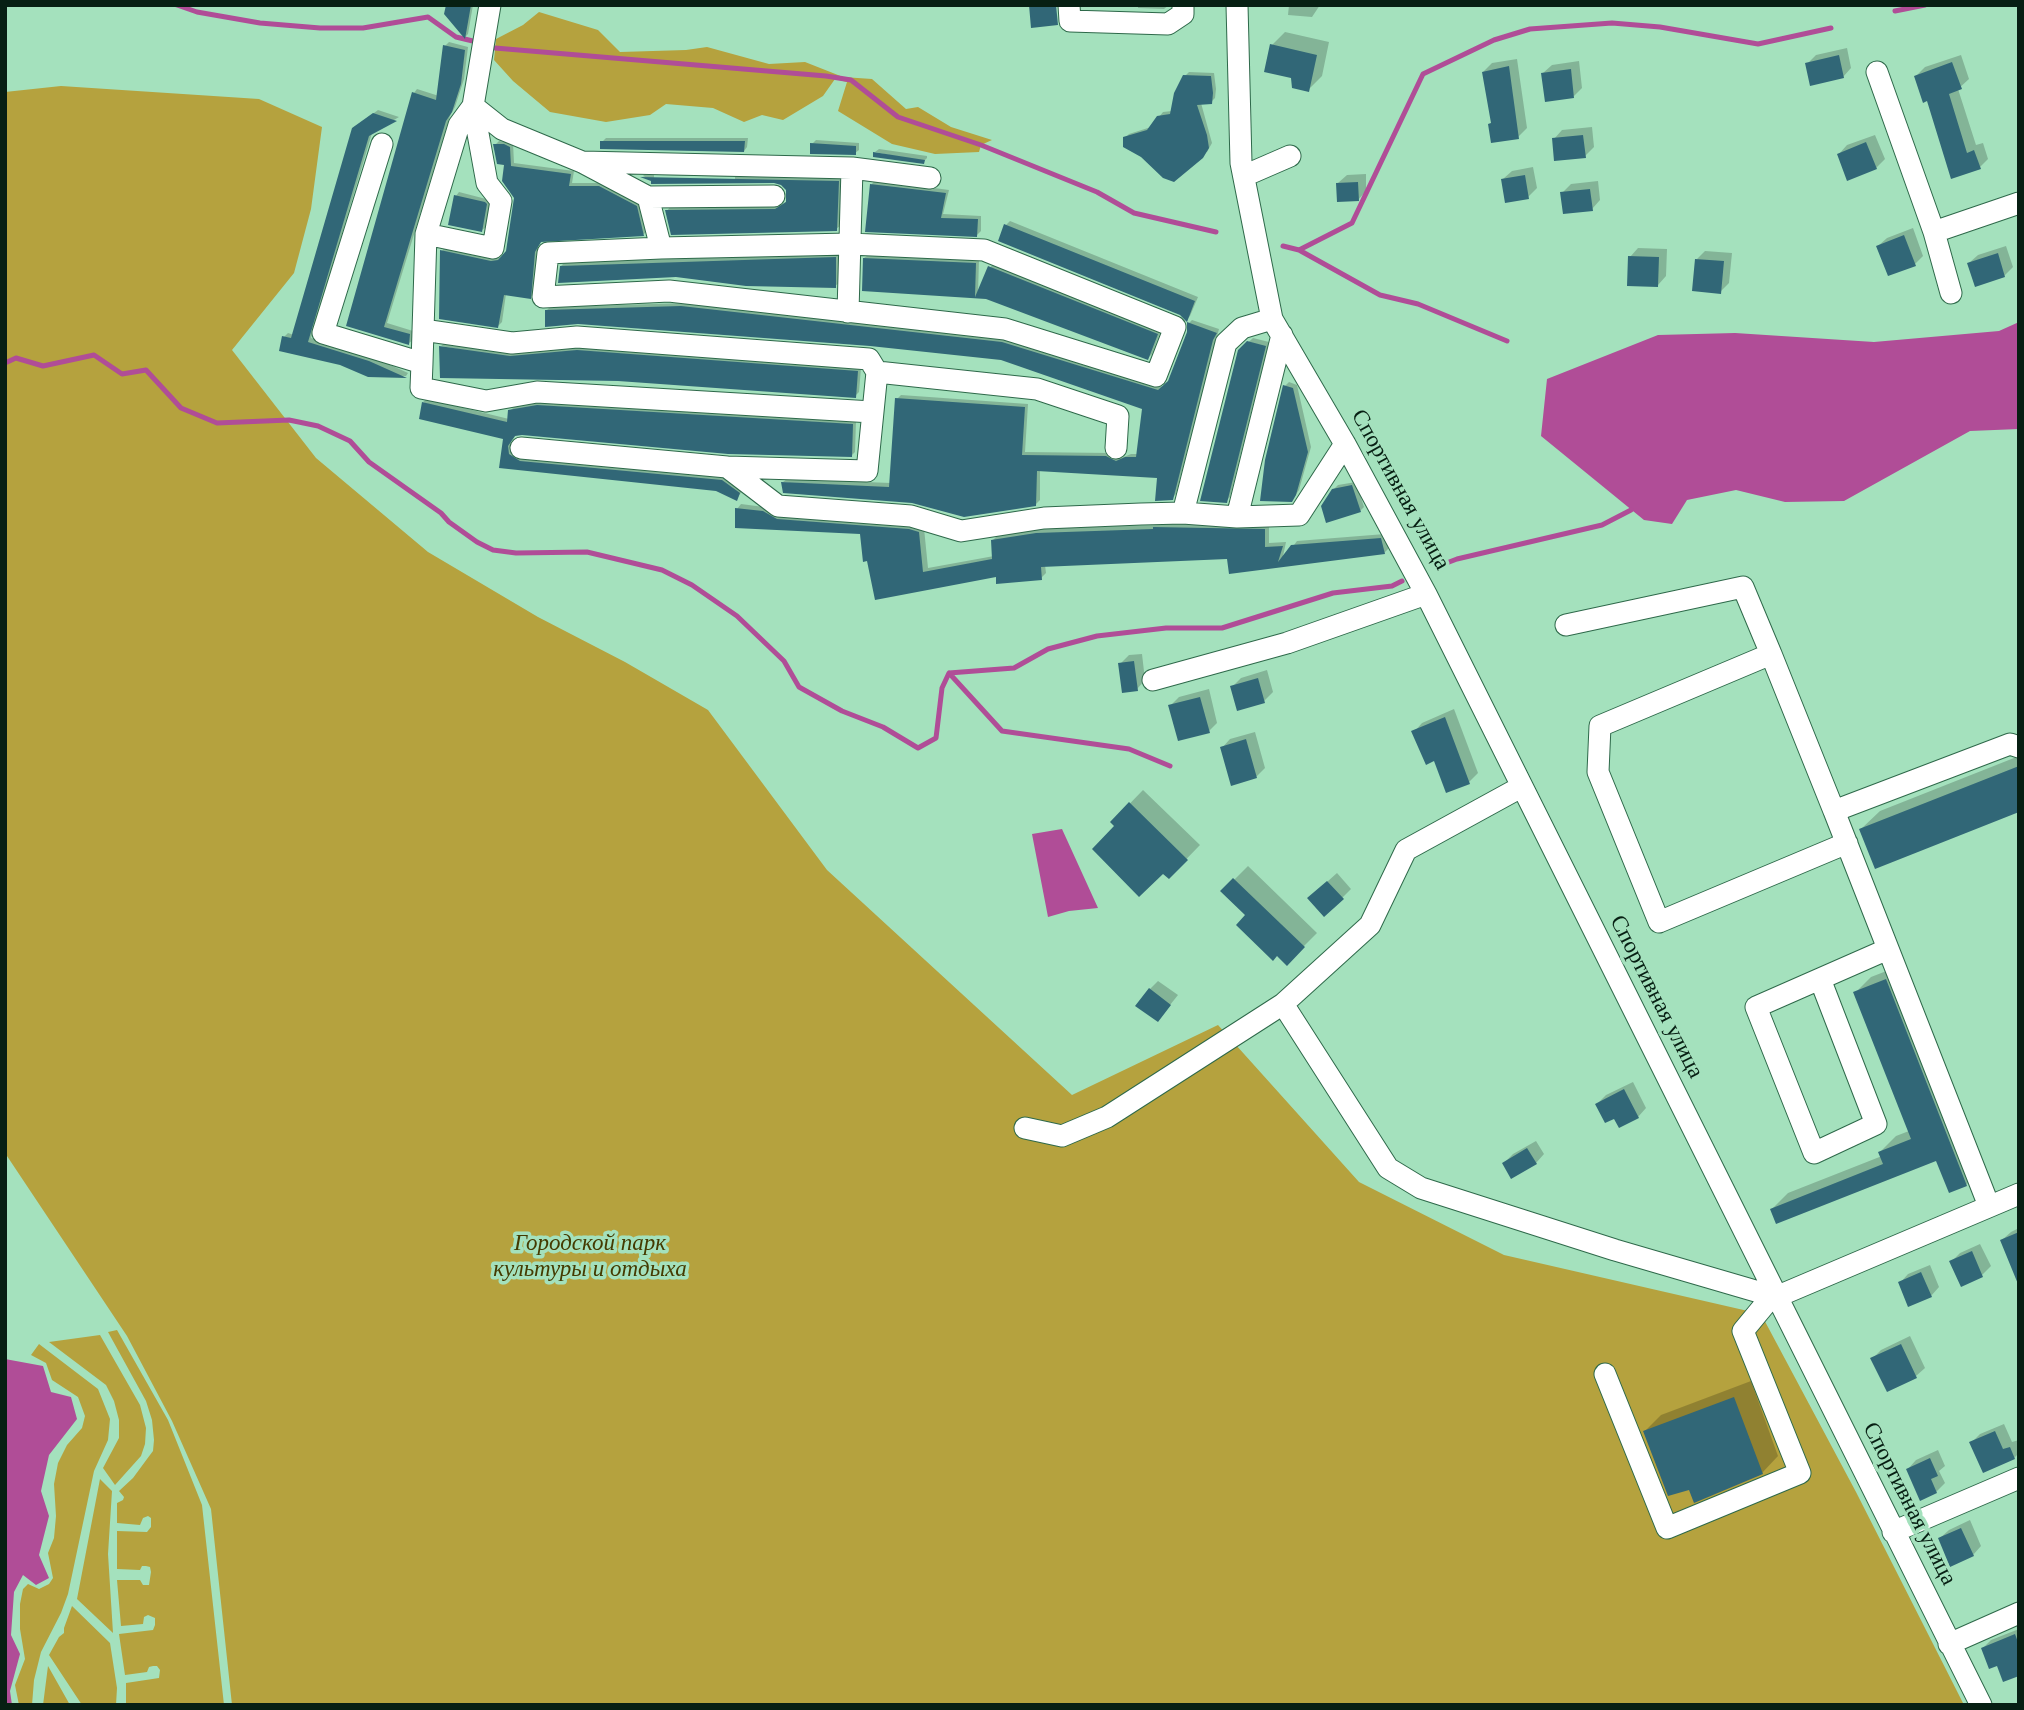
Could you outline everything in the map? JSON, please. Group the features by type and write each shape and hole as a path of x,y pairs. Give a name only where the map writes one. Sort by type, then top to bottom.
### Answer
{"street":[{"path":"426,234 493,248 501,201 487,183 473,106 490,5"},
{"path":"1069,5 1070,21 1168,24 1183,14 1182,5"},
{"path":"1237,5 1241,163 1277,327 1237,517"},
{"path":"1877,72 1934,232 1951,292"},
{"path":"473,106 502,129 582,162 648,197 774,196"},
{"path":"473,106 459,125 426,234 421,388 486,401 537,392 872,412"},
{"path":"382,144 323,332 422,363"},
{"path":"1244,176 1290,156"},
{"path":"582,162 852,168 930,178"},
{"path":"848,312 852,168"},
{"path":"648,197 661,248"},
{"path":"1934,232 2019,203"},
{"path":"850,244 984,250 1175,327 1156,376 1004,329 669,291 543,297 548,253 661,248 850,244"},
{"path":"1183,513 1226,343 1242,328 1277,327"},
{"name":"Спортивная улица","path":"1277,327 1345,444 1426,594 1981,1705"},
{"path":"423,330 512,343 577,337 869,359 877,372 867,471 727,467 521,448"},
{"path":"877,372 1037,389 1118,416 1116,448"},
{"path":"727,467 778,506 911,516 961,531 1044,518 1183,513 1237,517 1299,515 1345,444"},
{"path":"1566,625 1743,587 1847,843 1989,1206"},
{"path":"1153,680 1287,643 1426,594"},
{"path":"1771,654 1600,726 1598,772 1659,922 1847,843"},
{"path":"1834,811 2010,744 2019,747"},
{"path":"1025,1128 1062,1136 1107,1117 1283,1004 1370,925 1406,850 1521,787"},
{"path":"1821,979 1876,1124 1814,1153 1756,1007 1888,949"},
{"path":"1283,1004 1388,1168 1421,1188 1602,1246 1776,1297"},
{"path":"1605,1374 1667,1528 1800,1473 1743,1331 1768,1302 1776,1297 2019,1194"},
{"path":"1893,1532 2019,1478"},
{"path":"1949,1644 2019,1613"}],"green space":[{"path":"539,12 598,30 620,52 707,47 769,64 805,62 843,77 872,79 906,109 918,107 951,127 992,140 981,145 979,152 935,154 892,144 838,111 847,82 835,79 823,96 783,120 762,115 744,122 713,108 666,104 650,115 606,122 550,112 513,81 494,60 496,39 523,25"},
{"name":"Городской парк культуры и отдыха","path":"61,86 259,99 322,127 311,209 294,273 232,350 316,458 428,552 538,617 625,662 708,710 827,870 1072,1095 1218,1025 1359,1182 1504,1255 1761,1314 1856,1492 1964,1705 232,1705 211,1509 172,1421 127,1336 5,1153 5,92"},
{"path":"117,1330 168,1420 202,1505 224,1705 126,1703 126,1683 159,1678 160,1670 153,1666 149,1667 147,1672 125,1675 119,1634 153,1630 155,1625 155,1618 148,1615 144,1617 143,1624 121,1626 117,1580 140,1580 143,1585 149,1585 150,1567 142,1566 140,1570 117,1569 117,1531 147,1532 151,1527 151,1518 143,1518 140,1525 117,1523 117,1503 124,1497 119,1491 133,1478 153,1451 154,1440 146,1401 108,1332"},
{"path":"100,1335 140,1405 146,1428 141,1456 115,1485 103,1468 119,1438 119,1420 114,1401 106,1385 49,1342"},
{"path":"39,1344 98,1389 110,1419 108,1440 94,1471 68,1594 41,1652 34,1680 32,1705 19,1705 15,1685 25,1659 20,1629 23,1589 28,1584 39,1589 49,1584 53,1578 48,1553 54,1538 54,1484 58,1463 67,1445 82,1428 85,1416 78,1397 52,1380 46,1363 31,1355"},
{"path":"100,1479 112,1491 108,1554 113,1633 77,1599"},
{"path":"72,1606 110,1643 117,1688 116,1705 82,1705 49,1655 64,1633"},
{"path":"48,1666 70,1705 43,1705"}],"shaded area":[{"path":"2019,322 2019,429 1970,431 1844,501 1785,502 1736,490 1687,500 1672,524 1644,520 1541,436 1547,379 1658,335 1735,333 1874,342 1999,331"},
{"path":"1062,829 1098,908 1069,911 1048,917 1032,834"},
{"path":"5,1359 43,1366 51,1392 71,1397 77,1419 49,1455 41,1491 49,1516 39,1555 49,1578 36,1585 23,1575 14,1592 11,1635 20,1654 10,1691 12,1705 5,1705"}],"building":[{"path":"446,5 471,5 465,39 444,14"},
{"path":"1029,5 1056,5 1058,25 1031,28"},
{"path":"1270,44 1317,55 1309,92 1292,88 1291,78 1264,72"},
{"path":"443,45 465,50 461,84 452,112 446,121 384,327 410,334 409,345 346,326 412,92 436,100"},
{"path":"1839,55 1844,78 1810,86 1805,63"},
{"path":"1952,62 1962,89 1949,94 1967,153 1974,150 1981,169 1951,179 1927,101 1923,103 1914,76"},
{"path":"1509,66 1519,139 1491,143 1488,124 1491,123 1482,72"},
{"path":"1571,69 1574,98 1545,102 1541,73"},
{"path":"1183,75 1211,76 1212,104 1197,105 1209,148 1203,158 1174,182 1163,178 1141,157 1123,147 1123,137 1147,130 1157,116 1170,114 1174,93"},
{"path":"373,113 397,121 369,136 308,342 369,361 407,378 368,377 340,365 279,351 282,336 291,338 352,128"},
{"path":"1583,135 1586,158 1554,161 1552,138"},
{"path":"600,141 745,141 744,152 600,149"},
{"path":"1866,142 1877,169 1847,181 1837,154"},
{"path":"810,143 856,146 856,155 810,154"},
{"path":"493,144 510,147 511,166 571,174 569,186 599,186 637,206 644,236 541,242 535,252 531,299 504,295 498,328 439,319 440,250 491,261 498,260 506,251 514,198 502,181 504,165 497,164"},
{"path":"873,152 925,160 924,164 873,157"},
{"path":"1525,175 1529,199 1505,203 1501,179"},
{"path":"640,177 839,181 837,231 671,235 665,210 775,209 786,202 786,190 774,183 651,184 651,181"},
{"path":"1358,182 1359,201 1337,202 1336,183"},
{"path":"870,184 946,193 941,218 978,219 977,237 865,232"},
{"path":"1590,189 1593,211 1563,214 1560,192"},
{"path":"454,195 487,204 482,232 448,225"},
{"path":"1004,224 1195,301 1187,322 1180,315 998,241"},
{"path":"1904,235 1916,266 1888,276 1876,246"},
{"path":"1998,253 2005,277 1975,287 1967,263"},
{"path":"1628,256 1659,257 1658,287 1627,286"},
{"path":"836,257 836,288 746,286 676,277 558,283 560,266"},
{"path":"863,258 976,263 975,297 988,266 1158,334 1148,360 986,299 862,291"},
{"path":"1695,259 1724,261 1721,294 1692,291"},
{"path":"681,306 1002,342 1158,390 1168,381 1187,332 1187,322 1217,333 1173,500 1155,501 1157,478 1037,471 1036,506 964,517 912,503 783,493 781,482 889,487 895,398 1025,407 1022,455 1106,456 1116,461 1125,457 1136,457 1142,409 1001,360 870,346 578,324 545,327 545,310"},
{"path":"1247,341 1266,346 1227,503 1200,501 1238,350"},
{"path":"439,346 510,356 577,350 858,371 856,398 618,381 440,378"},
{"path":"1283,385 1293,388 1308,452 1292,502 1260,501 1265,460"},
{"path":"422,402 507,422 508,410 537,405 853,424 852,457 728,454 522,435 515,436 508,446 509,454 520,461 722,480 740,493 737,501 716,491 499,468 503,439 419,419"},
{"path":"1352,485 1361,512 1326,523 1321,506 1332,489"},
{"path":"735,508 763,511 777,519 919,532 923,572 992,559 991,540 1036,533 1153,527 1265,529 1265,547 1283,546 1278,562 1291,545 1381,538 1385,554 1229,574 1227,559 1041,567 1042,580 996,584 996,577 875,600 867,561 863,562 860,534 735,528"},
{"path":"1134,661 1138,691 1122,693 1118,663"},
{"path":"1258,678 1265,703 1237,711 1230,686"},
{"path":"1200,697 1210,733 1178,741 1168,705"},
{"path":"1445,717 1470,784 1446,793 1434,761 1426,765 1411,731"},
{"path":"1246,739 1257,778 1231,786 1220,747"},
{"path":"2019,766 2019,812 1875,869 1859,829"},
{"path":"1129,802 1188,860 1169,879 1163,874 1139,897 1092,849 1114,826 1110,822"},
{"path":"1233,878 1305,947 1287,966 1277,956 1273,961 1236,925 1245,915 1220,891"},
{"path":"1327,881 1344,899 1324,917 1307,898"},
{"path":"1886,979 1967,1186 1949,1193 1936,1161 1776,1224 1770,1209 1883,1164 1878,1152 1911,1139 1853,992"},
{"path":"1149,988 1171,1005 1158,1022 1135,1006"},
{"path":"1624,1089 1639,1118 1619,1128 1614,1119 1605,1123 1595,1104"},
{"path":"1527,1148 1537,1164 1511,1179 1502,1163"},
{"path":"2019,1232 2019,1284 2018,1284 2000,1240"},
{"path":"1972,1251 1983,1277 1961,1287 1949,1261"},
{"path":"1921,1272 1932,1297 1908,1307 1898,1282"},
{"path":"1901,1344 1917,1378 1887,1392 1870,1358"},
{"path":"1734,1397 1763,1474 1694,1503 1689,1490 1668,1496 1643,1431"},
{"path":"1995,1431 2003,1449 2010,1447 2015,1459 1983,1473 1969,1442"},
{"path":"1930,1458 1938,1476 1931,1479 1937,1493 1920,1501 1906,1469"},
{"path":"1961,1528 1974,1556 1950,1567 1938,1538"},
{"path":"2015,1634 2019,1645 2019,1676 2003,1682 1997,1666 1989,1669 1981,1648"}],"waterway":[{"path":"177,5 197,12 260,23 320,28 363,28 428,17 456,37 477,42"},
{"path":"1895,11 1925,5"},
{"path":"1299,250 1352,223 1423,74 1494,40 1530,29 1612,23 1660,27 1758,44 1831,28"},
{"path":"495,48 851,80 898,117 981,145 1097,192 1134,213 1216,232"},
{"path":"1283,246 1299,250 1380,295 1418,304 1507,341"},
{"path":"5,363 16,358 43,366 94,355 122,374 146,370 181,408 217,423 289,420 318,426 350,441 369,462 477,542 493,550 516,553 587,552 662,570 692,585 737,616 784,661 799,687 842,711 883,727 918,748 936,738 942,688 949,673 1014,668 1048,649 1097,636 1166,628 1222,628 1333,593 1392,586 1402,581"},
{"path":"1436,567 1457,559 1602,525 1631,510"},
{"path":"949,673 1002,731 1129,749 1170,766"}]}
